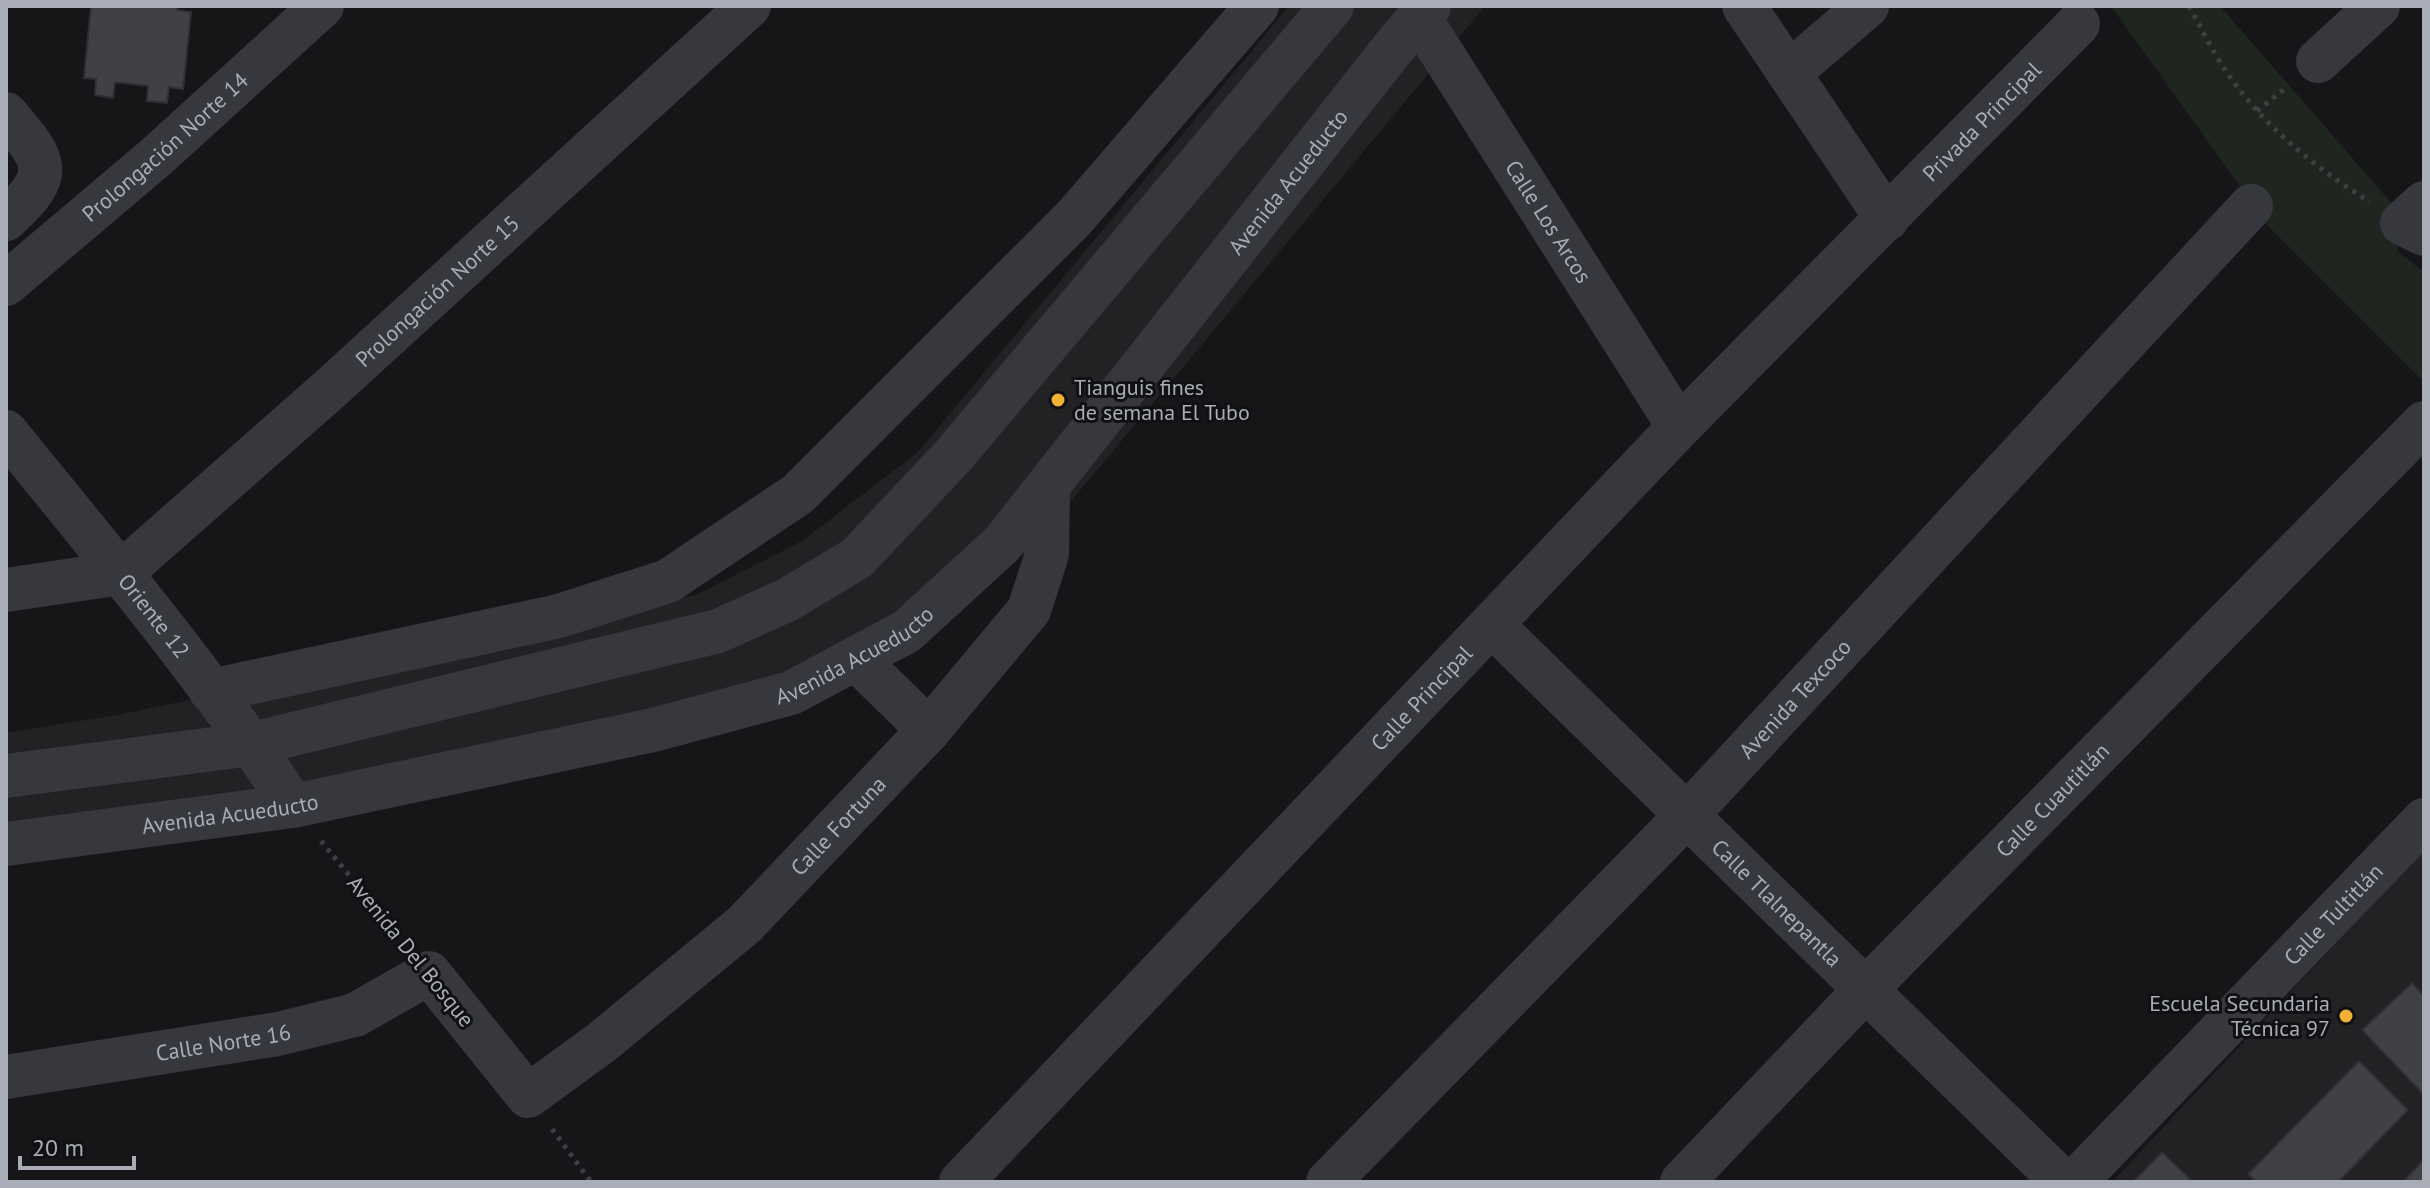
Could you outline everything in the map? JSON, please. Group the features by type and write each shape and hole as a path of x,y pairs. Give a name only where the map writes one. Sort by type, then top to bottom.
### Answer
{"street":[{"name":"Prolongación Norte 14","path":"6,284 156,157 322,6"},
{"name":"Prolongación Norte 15","path":"121,573 331,388 749,6"},
{"path":"211,691 559,616 668,581 810,483 1075,217 1257,6"},
{"path":"6,776 252,744 718,631 787,600 857,558 953,456 1332,6"},
{"path":"1744,6 1887,219"},
{"path":"1790,72 1867,6"},
{"path":"2318,61 2378,6"},
{"name":"Calle Los Arcos","path":"1424,12 1679,427"},
{"name":"Avenida Acueducto","path":"6,844 293,806 653,730 791,693 907,631 1002,544 1424,12"},
{"name":"Privada Principal","path":"1887,219 2078,24"},
{"path":"6,114 38,152 41,174 28,199 6,219"},
{"name":"Avenida Texcoco","path":"1328,1182 1687,815 2251,206"},
{"name":"Calle Principal","path":"961,1182 1679,427 1887,219"},
{"name":"Calle Cuautitlán","path":"1682,1182 1866,989 2424,423"},
{"name":"Oriente 12","path":"6,432 121,573 252,744 293,806"},
{"name":"Calle Fortuna","path":"528,1096 602,1042 745,924 929,730 1029,610 1047,554 1048,488"},
{"path":"6,590 121,573"},
{"name":"Calle Tlalnepantla","path":"1492,625 2063,1182"},
{"path":"857,660 929,730"},
{"name":"Calle Tultitlán","path":"2075,1182 2424,820"},
{"name":"Avenida Del Bosque","path":"429,973 528,1096"},
{"name":"Calle Norte 16","path":"6,1077 278,1034 355,1015 429,973"}],"path":[{"path":"2189,6 2222,67 2271,125 2327,175 2417,220"},
{"name":"Avenida Del Bosque","path":"293,806 429,973"},
{"path":"528,1096 591,1182"}],"shaded area":[{"name":"Tianguis fines de semana El Tubo","path":"1289,6 1485,6 1042,536 912,655 777,707 6,861 6,733 117,715 696,595 802,541 918,452"},
{"path":"2111,6 2220,6 2394,206 2398,252 2424,272 2424,382 2269,227"},
{"name":"Escuela Secundaria Técnica 97","path":"2424,850 2424,1182 2112,1182"}],"building":[{"path":"91,6 178,6 177,10 191,12 183,89 169,87 167,103 147,101 148,86 115,82 113,98 95,95 96,79 84,78"},
{"path":"2412,983 2424,996 2424,1095 2362,1030"},
{"path":"2359,1061 2408,1110 2338,1182 2257,1182 2248,1174"},
{"path":"2162,1152 2193,1182 2133,1182"},
{"path":"2424,1159 2424,1182 2403,1182"}],"place":[{"name":"Tianguis fines de semana El Tubo","path":"1058,400"},
{"name":"Escuela Secundaria Técnica 97","path":"2346,1016"}]}
